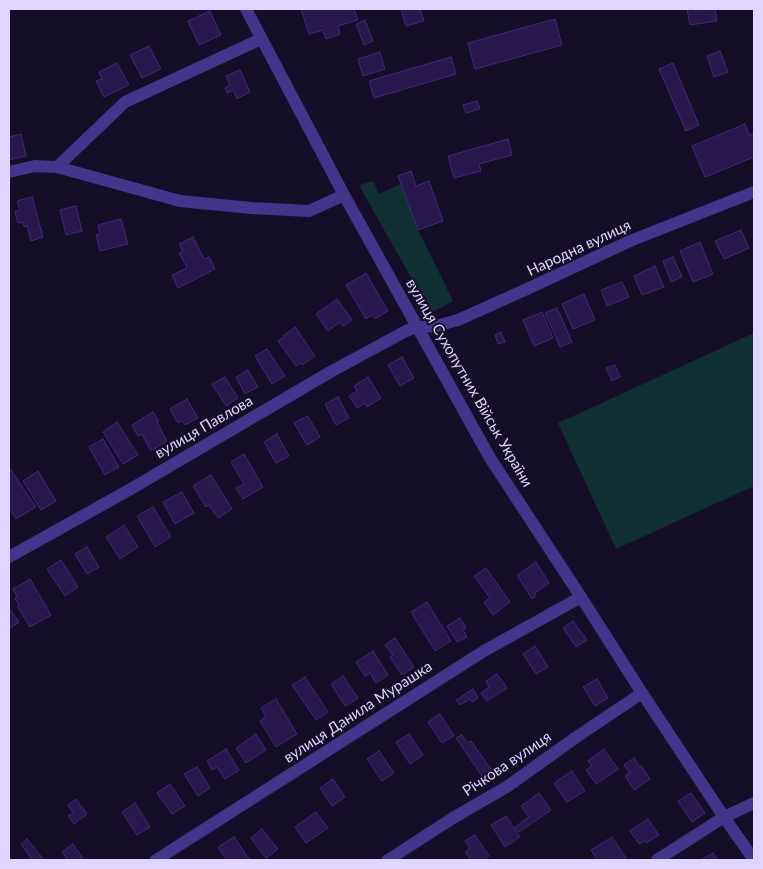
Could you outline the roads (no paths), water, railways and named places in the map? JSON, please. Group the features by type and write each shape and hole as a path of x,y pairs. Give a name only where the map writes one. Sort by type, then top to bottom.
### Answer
{"street":[{"name":"вулиця Сухопутних Військ України","path":"246,9 344,195 490,458 642,693 754,860"},
{"path":"58,167 125,102 261,39"},
{"path":"9,172 35,166 58,167 180,201 251,208 309,211 344,195"},
{"name":"Народна вулиця","path":"417,327 436,326 458,320 527,290 630,241 754,192"},
{"name":"вулиця Павлова","path":"9,557 129,490 332,372 417,327"},
{"name":"вулиця Данила Мурашка","path":"156,860 484,651 581,597"},
{"name":"Річкова вулиця","path":"388,860 452,818 508,786 642,693"},
{"path":"656,860 724,817 754,803"}]}
